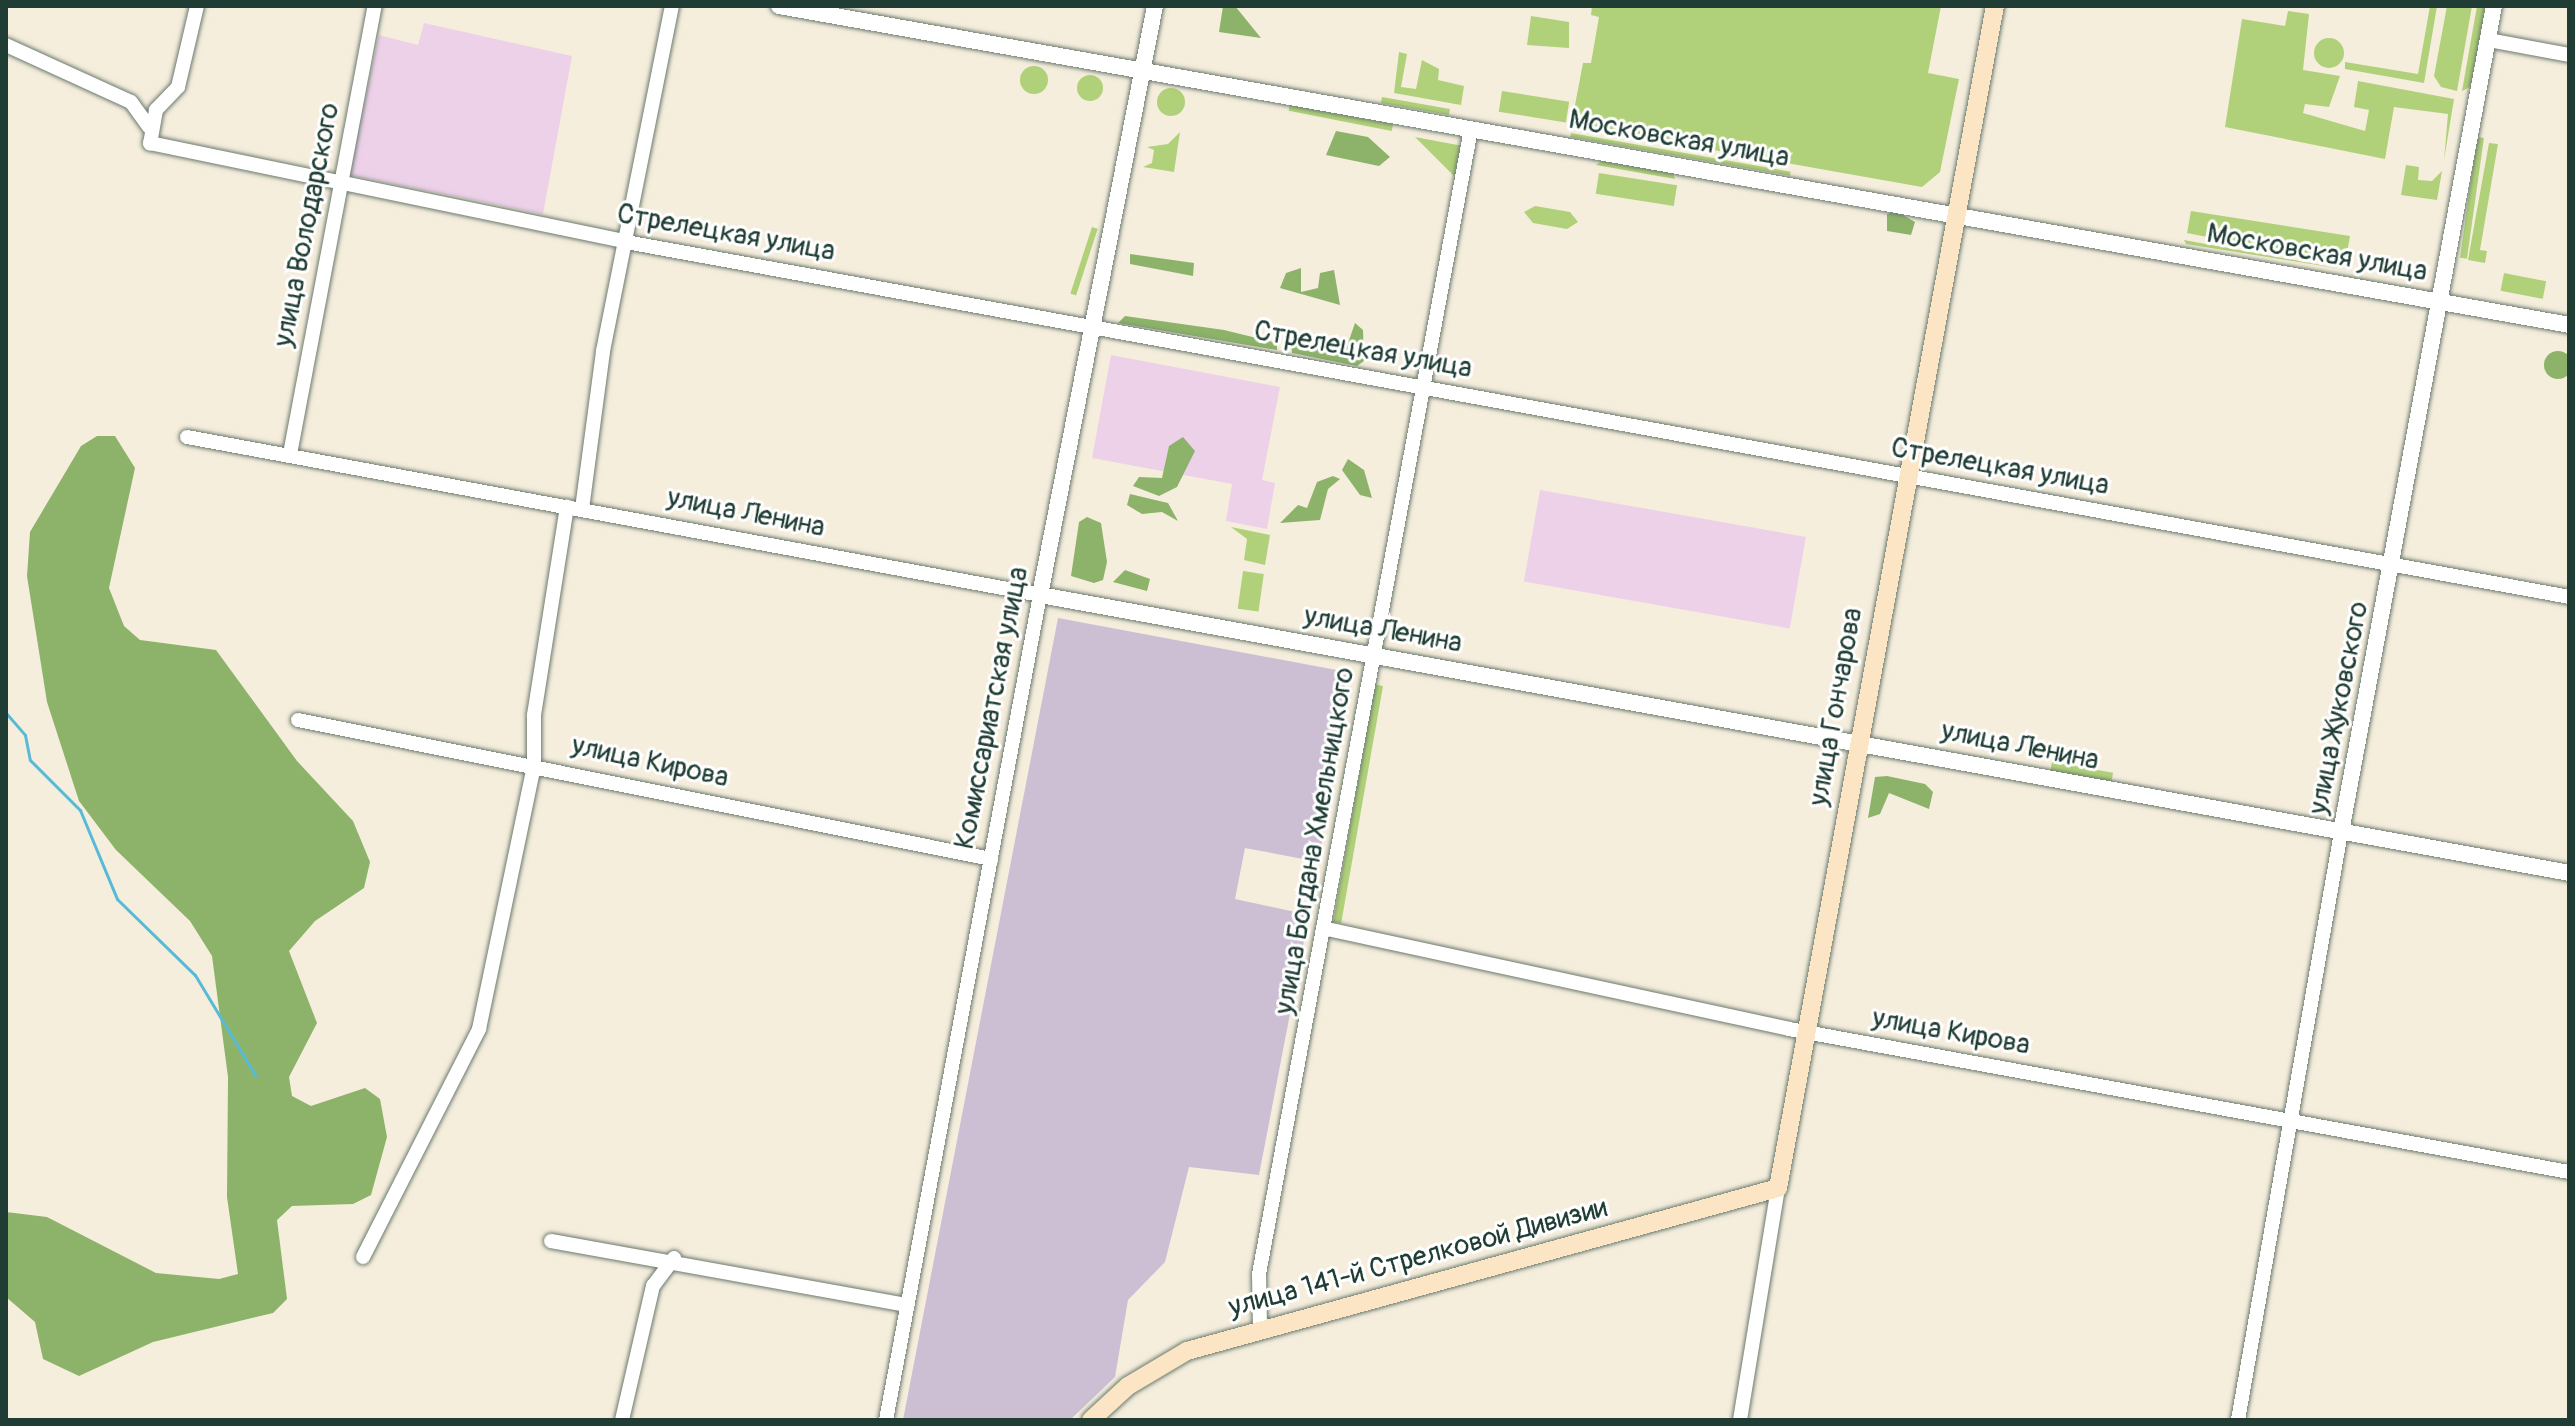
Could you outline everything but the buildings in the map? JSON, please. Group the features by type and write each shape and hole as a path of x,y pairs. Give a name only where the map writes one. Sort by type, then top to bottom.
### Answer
{"main road":[{"name":"улица Гончарова","path":"1778,1188 1803,1031 1995,6"},
{"name":"улица 141-й Стрелковой Дивизии","path":"1091,1420 1156,1367 1260,1326 1778,1188"}],"street":[{"path":"6,45 131,102 150,135 178,87 197,6"},
{"name":"улица Володарского","path":"290,454 375,6"},
{"path":"363,1257 479,1029 534,765 534,715 672,6"},
{"name":"Московская улица","path":"779,6 1141,66 1471,129 2569,325"},
{"name":"Комиссариатская улица","path":"886,1420 1040,595 1155,6"},
{"name":"улица Жуковского","path":"2238,1420 2286,1119 2393,564 2438,301 2494,6"},
{"path":"2488,40 2569,55"},
{"name":"улица Богдана Хмельницкого","path":"1260,1326 1259,1274 1327,929 1422,387 1471,129"},
{"name":"Стрелецкая улица","path":"150,135 626,242 2569,597"},
{"name":"улица Ленина","path":"187,437 2569,873"},
{"name":"улица Кирова","path":"298,720 991,859"},
{"name":"улица Кирова","path":"1327,929 1803,1031 2569,1172"},
{"name":"улица Гончарова","path":"1740,1420 1778,1188"},
{"path":"551,1241 674,1258 907,1305"},
{"path":"622,1420 653,1286 674,1258"}],"shaded area":[{"path":"424,23 572,56 543,214 349,175 379,35 418,45"},
{"path":"1111,355 1280,387 1262,480 1275,483 1267,529 1226,521 1232,484 1092,458"},
{"path":"1540,490 1806,537 1790,628 1524,582"},
{"path":"1058,618 1347,672 1319,862 1245,848 1235,899 1309,915 1259,1175 1189,1167 1165,1262 1128,1300 1115,1377 1070,1420 903,1420"}],"green space":[{"path":"1223,6 1235,6 1261,38 1219,32"},
{"path":"1592,6 1941,6 1928,73 1959,79 1940,172 1922,187 1590,128 1591,118 1571,126 1583,63 1591,63 1599,17 1591,15"},
{"path":"2430,6 2437,6 2424,83 2345,69 2345,62 2418,74"},
{"path":"2447,6 2472,6 2457,91 2441,87 2434,76"},
{"path":"2477,6 2487,6 2472,86 2462,91"},
{"path":"2288,11 2309,14 2303,70 2340,76 2329,107 2305,104 2303,113 2365,131 2369,110 2354,107 2358,81 2454,99 2444,160 2448,114 2394,107 2395,101 2385,159 2225,127 2242,19 2285,26"},
{"path":"1531,16 1569,22 1569,48 1527,45"},
{"path":"2329,38 2339,43 2344,53 2339,63 2329,68 2319,63 2314,53 2319,43"},
{"path":"1399,52 1407,54 1401,87 1416,89 1422,60 1439,69 1438,80 1464,86 1461,105 1394,93"},
{"path":"1034,66 1044,70 1048,80 1044,90 1034,94 1024,90 1020,80 1024,70"},
{"path":"1090,75 1099,79 1103,88 1099,97 1090,101 1081,97 1077,88 1081,79"},
{"path":"1171,88 1181,92 1185,102 1181,112 1171,116 1161,112 1157,102 1161,92"},
{"path":"1502,91 1569,102 1566,122 1499,112"},
{"path":"1382,97 1450,109 1449,115 1381,103"},
{"path":"1290,104 1393,124 1392,131 1289,111"},
{"path":"1336,131 1368,137 1390,157 1379,166 1326,155"},
{"path":"1180,132 1174,172 1143,167 1152,163 1154,150 1147,147 1168,144"},
{"path":"1571,133 1791,172 1790,176 1570,137"},
{"path":"1415,137 1463,146 1456,178"},
{"path":"2477,137 2484,138 2467,259 2460,258"},
{"path":"2489,143 2498,144 2480,250 2487,251 2485,263 2468,260"},
{"path":"1603,160 1673,173 1675,179 1596,165"},
{"path":"2406,165 2419,167 2418,180 2432,181 2442,171 2437,200 2401,195"},
{"path":"1599,173 1677,185 1674,206 1596,194"},
{"path":"1535,206 1570,212 1578,222 1567,229 1533,223 1524,212"},
{"path":"1896,211 1915,222 1911,235 1887,231 1887,214"},
{"path":"2191,211 2350,236 2345,264 2187,233"},
{"path":"1092,227 1098,229 1076,295 1070,294"},
{"path":"2184,240 2343,269 2186,244"},
{"path":"1130,254 1194,263 1193,276 1130,264"},
{"path":"1301,268 1301,292 1318,288 1320,273 1334,270 1340,305 1280,288 1286,273"},
{"path":"2504,273 2546,281 2543,299 2501,291"},
{"path":"1125,316 1224,330 1277,343 1277,350 1118,323"},
{"path":"1355,323 1363,330 1364,361 1357,366 1292,353 1291,342 1346,349"},
{"path":"2558,351 2568,355 2572,365 2568,375 2558,379 2548,375 2544,365 2548,355"},
{"path":"97,436 115,436 135,468 109,588 124,626 140,640 216,650 297,761 353,821 370,862 364,888 315,921 289,951 317,1023 289,1077 292,1096 311,1106 365,1088 380,1099 387,1137 371,1195 353,1204 292,1206 277,1220 287,1299 273,1313 153,1342 79,1376 43,1359 35,1322 6,1297 6,1212 47,1217 156,1273 219,1279 238,1274 227,1197 228,1077 212,956 190,921 116,850 79,801 47,702 27,576 30,532 81,446"},
{"path":"1183,437 1195,451 1177,487 1159,496 1133,486 1139,477 1162,478 1169,446"},
{"path":"1348,459 1364,470 1372,498 1360,495 1342,470"},
{"path":"1333,476 1340,479 1328,489 1320,520 1280,523 1298,505 1307,508 1317,482"},
{"path":"1130,494 1168,503 1178,521 1162,512 1142,514 1127,505"},
{"path":"1087,517 1101,523 1107,562 1103,580 1094,583 1071,576 1079,522"},
{"path":"1231,527 1270,535 1265,565 1244,560 1247,539"},
{"path":"1125,570 1150,579 1147,591 1113,582"},
{"path":"1243,571 1264,574 1259,612 1238,609"},
{"path":"1375,685 1383,686 1341,923 1333,922"},
{"path":"2052,762 2113,773 2111,782 2050,771"},
{"path":"1887,776 1925,784 1933,792 1929,809 1889,793 1880,814 1868,818 1875,777"}],"waterway":[{"path":"6,713 25,735 30,760 80,810 117,899 195,975 255,1075"}]}
